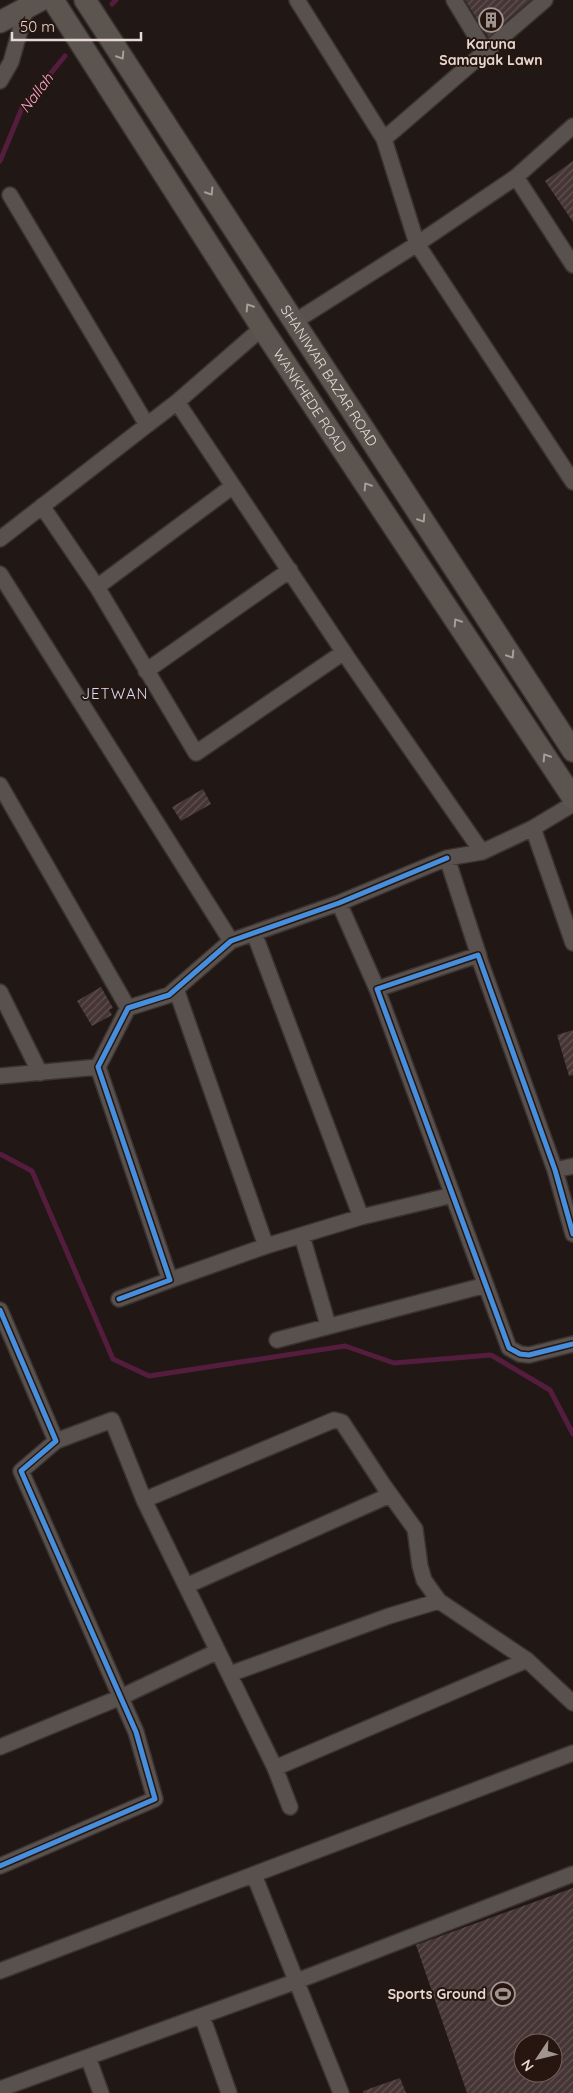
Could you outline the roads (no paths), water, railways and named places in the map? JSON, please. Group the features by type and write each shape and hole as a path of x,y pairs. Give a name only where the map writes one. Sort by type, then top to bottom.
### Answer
{"main road":[{"name":"WANKHEDE ROAD","path":"53,0 262,328 573,798"},
{"name":"SHANIWAR BAZAR ROAD","path":"85,0 573,751"},
{"path":"0,22 34,5"}],"street":[{"path":"298,0 384,139 417,244 573,482"},
{"path":"454,0 485,51"},
{"path":"384,139 544,0"},
{"path":"0,81 11,62 34,5"},
{"path":"294,322 417,244 516,177 573,126"},
{"path":"516,177 573,265"},
{"path":"10,196 147,425"},
{"path":"0,539 177,402 262,328"},
{"path":"177,402 344,652 482,852"},
{"path":"96,587 233,486"},
{"path":"42,506 96,587 196,753 344,652"},
{"path":"146,671 290,570"},
{"path":"0,574 231,941"},
{"path":"0,784 128,1008"},
{"path":"170,1280 98,1067 128,1008 169,995 231,941 339,902 447,858 482,852 533,828 573,804"},
{"path":"533,828 573,943"},
{"path":"447,858 478,956 555,1170 573,1234"},
{"path":"339,902 376,988 509,1348 520,1354 529,1355 573,1344"},
{"path":"254,933 361,1217"},
{"path":"376,988 478,956"},
{"path":"176,989 266,1246"},
{"path":"0,992 40,1072"},
{"path":"0,1076 98,1067"},
{"path":"555,1170 573,1166"},
{"path":"119,1299 266,1246 361,1217 453,1195"},
{"path":"302,1236 328,1325"},
{"path":"276,1340 486,1285"},
{"path":"0,1310 56,1441"},
{"path":"144,1500 325,1423 339,1419 390,1496 415,1529 420,1566 424,1580 438,1601 527,1660 573,1702"},
{"path":"0,1866 155,1799 136,1732 21,1472 56,1441 112,1420 144,1500 276,1768 290,1807"},
{"path":"186,1586 390,1496"},
{"path":"230,1674 389,1616 438,1601"},
{"path":"0,1747 121,1697 218,1651"},
{"path":"276,1768 527,1660"},
{"path":"0,1970 573,1753"},
{"path":"0,2088 297,1981 573,1874"},
{"path":"254,1875 341,2093"},
{"path":"202,2016 229,2093"},
{"path":"88,2057 101,2093"}],"waterway":[{"name":"Nallah","path":"112,4 116,0"},
{"name":"Nallah","path":"0,161 22,108 65,56"},
{"path":"0,1154 32,1171 113,1359 149,1376 345,1346 394,1363 491,1355 550,1390 573,1434"}],"place":[{"name":"Karuna Samayak Lawn","path":"491,20"},
{"name":"Sports Ground","path":"503,1994"}],"district":[{"name":"JETWAN","path":"115,693"}]}
